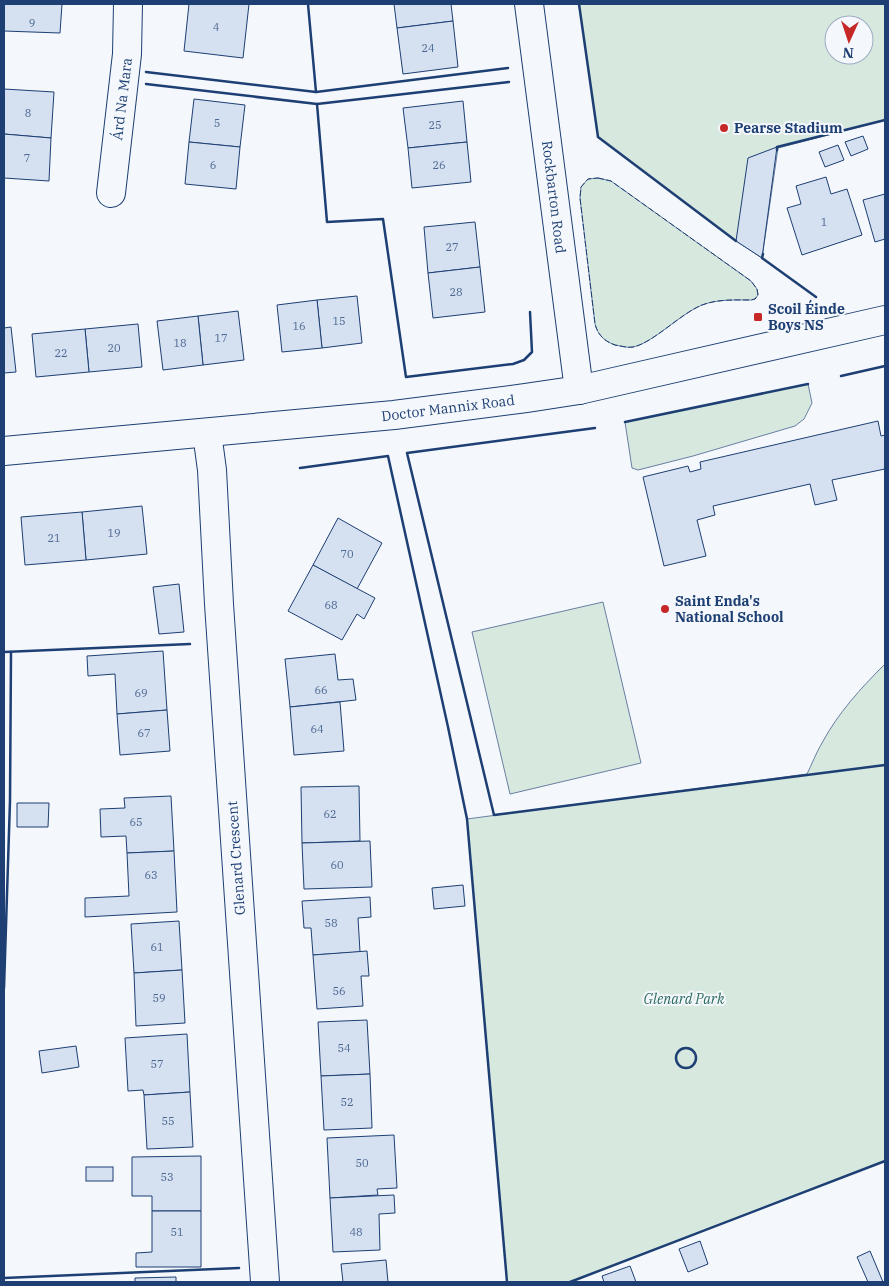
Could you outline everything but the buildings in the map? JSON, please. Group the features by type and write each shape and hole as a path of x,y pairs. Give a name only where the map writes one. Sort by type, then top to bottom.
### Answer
{"street":[{"name":"Árd Na Mara","path":"111,193 127,54 128,4"},
{"name":"Rockbarton Road","path":"529,4 579,390"},
{"name":"Doctor Mannix Road","path":"4,451 394,416 579,390 885,320"},
{"name":"Glenard Crescent","path":"207,433 212,470 265,1282"}],"green space":[{"name":"Pearse Stadium","path":"579,4 885,4 885,120 778,148 762,258 736,241 598,137"},
{"path":"598,178 611,181 751,281 757,289 758,295 755,299 720,301 702,305 649,340 633,347 615,345 608,342 600,334 595,324 580,198 581,187 588,179"},
{"path":"808,384 812,403 804,419 795,426 693,456 638,470 632,468 625,422"},
{"path":"603,602 641,763 510,794 472,632"},
{"name":"Glenard Park","path":"885,664 885,1161 570,1282 507,1282 467,819 807,774 835,721"}],"fence":[{"path":"598,178 611,181 751,281 757,289 758,295 755,299 720,301 702,305 649,340 633,347 615,345 608,342 600,334 595,324 580,198 581,187 588,179 598,178"}],"wall":[{"path":"308,4 316,92 508,68"},
{"path":"579,4 598,137 736,241"},
{"path":"146,72 316,92"},
{"path":"146,84 317,104 509,82"},
{"path":"317,104 327,222 383,219 406,377 513,364 524,360 532,352 530,312"},
{"path":"777,150 777,147 885,120"},
{"path":"763,254 762,258 816,297"},
{"path":"841,376 885,366"},
{"path":"625,422 808,384"},
{"path":"595,428 407,453 494,815 885,765"},
{"path":"300,468 388,456 467,819 507,1282"},
{"path":"4,652 190,644"},
{"path":"4,988 10,801 11,652"},
{"path":"686,1048 693,1051 696,1058 693,1065 686,1068 679,1065 676,1058 679,1051 686,1048"},
{"path":"570,1282 885,1161"},
{"path":"4,1278 239,1268"}],"place":[{"name":"Pearse Stadium","path":"724,128"},
{"name":"Scoil Éinde Boys NS","path":"758,317"},
{"name":"Saint Enda's National School","path":"665,609"}]}
